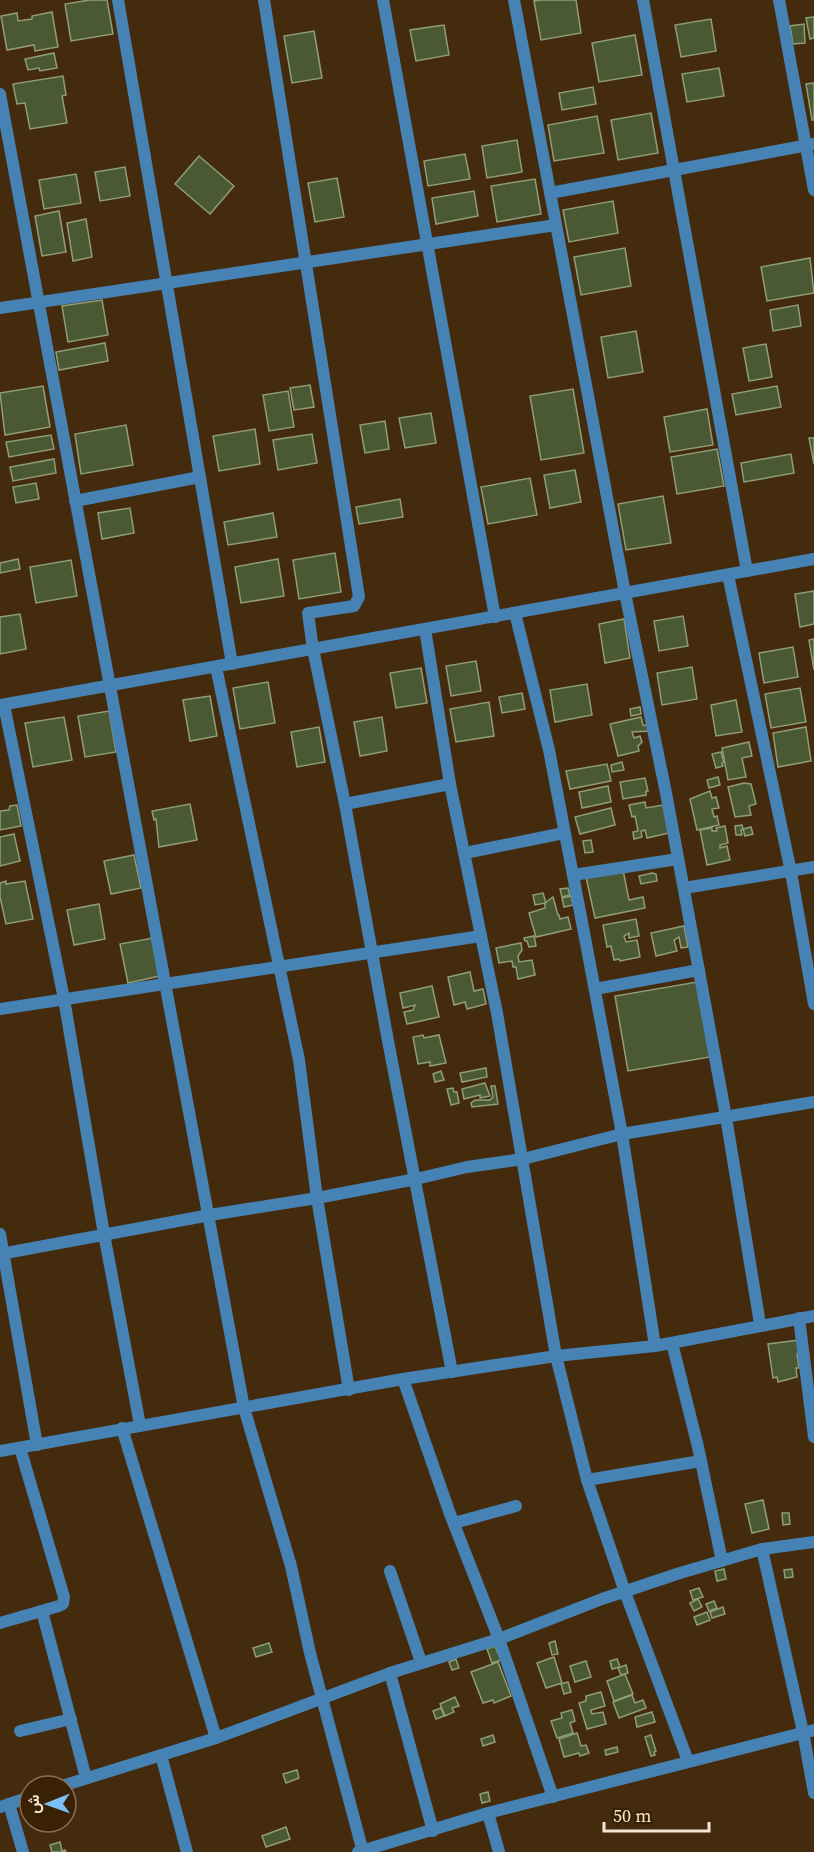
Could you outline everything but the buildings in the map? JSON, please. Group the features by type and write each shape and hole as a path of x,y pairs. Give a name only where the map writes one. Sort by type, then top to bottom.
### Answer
{"street":[{"path":"118,0 232,664"},
{"path":"264,0 359,597 354,606 308,613 452,1372"},
{"path":"383,0 495,617"},
{"path":"514,0 625,593 684,888 726,1117 760,1324"},
{"path":"643,0 747,572"},
{"path":"778,0 810,145 814,190"},
{"path":"0,94 109,686 210,1215 244,1408 291,1566 361,1852 488,1814 808,1731"},
{"path":"550,193 810,145"},
{"path":"0,308 556,225"},
{"path":"75,501 200,477"},
{"path":"140,1425 104,1234 64,999 2,705 814,560"},
{"path":"728,575 791,872 814,1004"},
{"path":"515,613 549,750 595,989 622,1134 655,1346"},
{"path":"425,629 450,784 497,1013 556,1356 587,1480 624,1592 688,1761"},
{"path":"216,667 299,1060 348,1390"},
{"path":"345,804 450,784"},
{"path":"465,853 564,833"},
{"path":"573,876 678,859"},
{"path":"684,888 814,867"},
{"path":"0,1009 482,936"},
{"path":"595,989 699,970"},
{"path":"2,1254 210,1215 318,1198 467,1167 523,1159 622,1134 814,1102"},
{"path":"0,1234 37,1445"},
{"path":"0,1451 403,1379 556,1356 655,1346 760,1324 814,1316"},
{"path":"799,1318 814,1437"},
{"path":"672,1343 701,1461 722,1561"},
{"path":"403,1379 454,1523 499,1639 553,1797"},
{"path":"122,1428 216,1738"},
{"path":"0,1623 63,1604 64,1597 20,1448"},
{"path":"587,1480 701,1461"},
{"path":"454,1523 516,1506"},
{"path":"78,1781 216,1738 390,1673 499,1639 624,1592 762,1550 814,1542"},
{"path":"762,1550 808,1731 814,1793"},
{"path":"390,1571 421,1662"},
{"path":"42,1611 87,1778"},
{"path":"390,1673 433,1831"},
{"path":"20,1731 71,1719"},
{"path":"161,1755 187,1852"},
{"path":"4,1805 22,1852"},
{"path":"488,1814 499,1852"}]}
